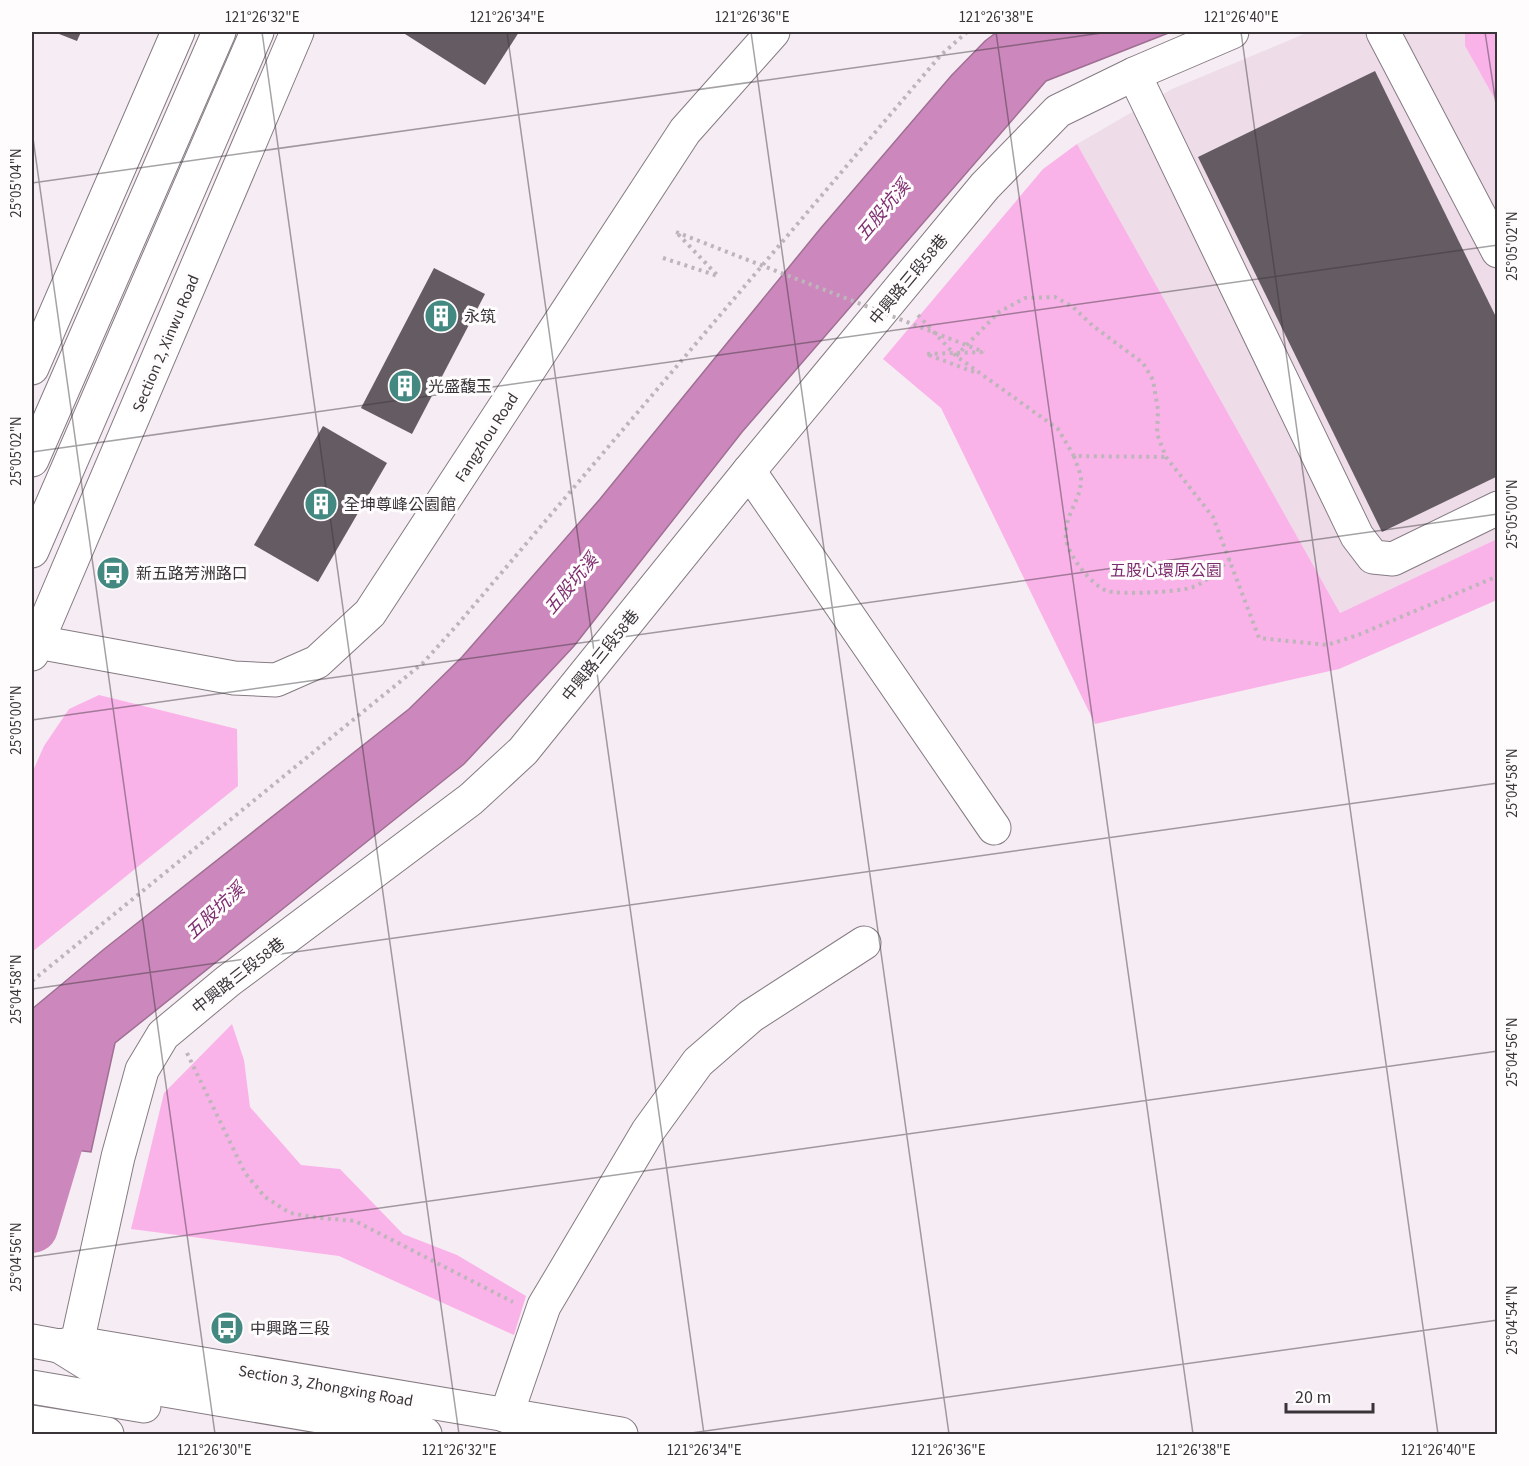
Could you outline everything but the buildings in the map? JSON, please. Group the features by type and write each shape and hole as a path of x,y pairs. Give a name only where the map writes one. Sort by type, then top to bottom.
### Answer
{"main road":[{"path":"32,368 178,32"},
{"path":"32,460 219,32"},
{"path":"32,552 257,32"},
{"name":"Section 2, Xinwu Road","path":"33,645 297,32"},
{"name":"Fangzhou Road","path":"33,645 234,678 276,680 317,662 370,613 685,131 773,32"},
{"name":"中興路三段58巷","path":"53,1343 118,1157 142,1070 164,1035 228,981 471,799 524,751 749,471 985,186 1058,111 1134,74 1232,32"},
{"path":"1383,32 1497,251"},
{"path":"1134,74 1357,536 1373,558 1393,559 1497,508"},
{"path":"749,471 994,828"},
{"path":"506,1416 544,1306 648,1131 698,1062 751,1016 864,943"},
{"path":"53,1343 117,1382 425,1434"},
{"name":"Section 3, Zhongxing Road","path":"53,1343 621,1434"},
{"path":"32,1387 314,1434"},
{"path":"40,1423 107,1434"}],"path":[{"path":"32,981 423,663 940,56 967,32"},
{"path":"663,258 718,276 676,232 984,352 926,354 980,374"},
{"path":"896,293 956,356 1058,429 1074,456 1081,477 1078,495 1065,525 1066,542 1084,574 1107,591 1149,592 1191,588 1210,577 1230,559"},
{"path":"956,356 999,312 1025,298 1055,297 1073,308 1143,363 1153,380 1158,410 1157,434 1166,457 1213,517 1259,638 1327,645 1359,635 1497,576"},
{"path":"1074,456 1166,457"},
{"path":"174,1026 245,1173 265,1197 290,1213 355,1221 541,1317"}],"shaded area":[{"path":"1309,32 1465,32 1465,46 1497,103 1497,539 1340,613 1077,144 1172,89"}],"green space":[{"path":"1465,32 1497,32 1497,103 1465,46"},
{"name":"五股心環原公園","path":"1077,144 1340,613 1497,539 1497,600 1339,669 1095,724 941,408 883,359 1043,169"},
{"path":"99,695 237,729 238,786 32,952 32,773 44,746 69,709"},
{"path":"232,1024 244,1060 250,1107 301,1165 340,1169 403,1234 457,1255 526,1296 514,1335 339,1256 131,1229 164,1093"}],"water":[{"name":"五股坑溪","path":"997,32 1171,32 1046,81 742,432 574,646 464,764 115,1043 91,1152 32,1145 32,1009 103,950 409,709 462,657 600,499 820,229 951,76"}],"waterway":[{"path":"32,1227 76,1079"}],"place":[{"name":"永筑","path":"441,316"},
{"name":"光盛馥玉","path":"405,386"},
{"name":"全坤尊峰公園館","path":"321,504"},
{"name":"新五路芳洲路口","path":"113,573"},
{"name":"中興路三段","path":"227,1328"}]}
